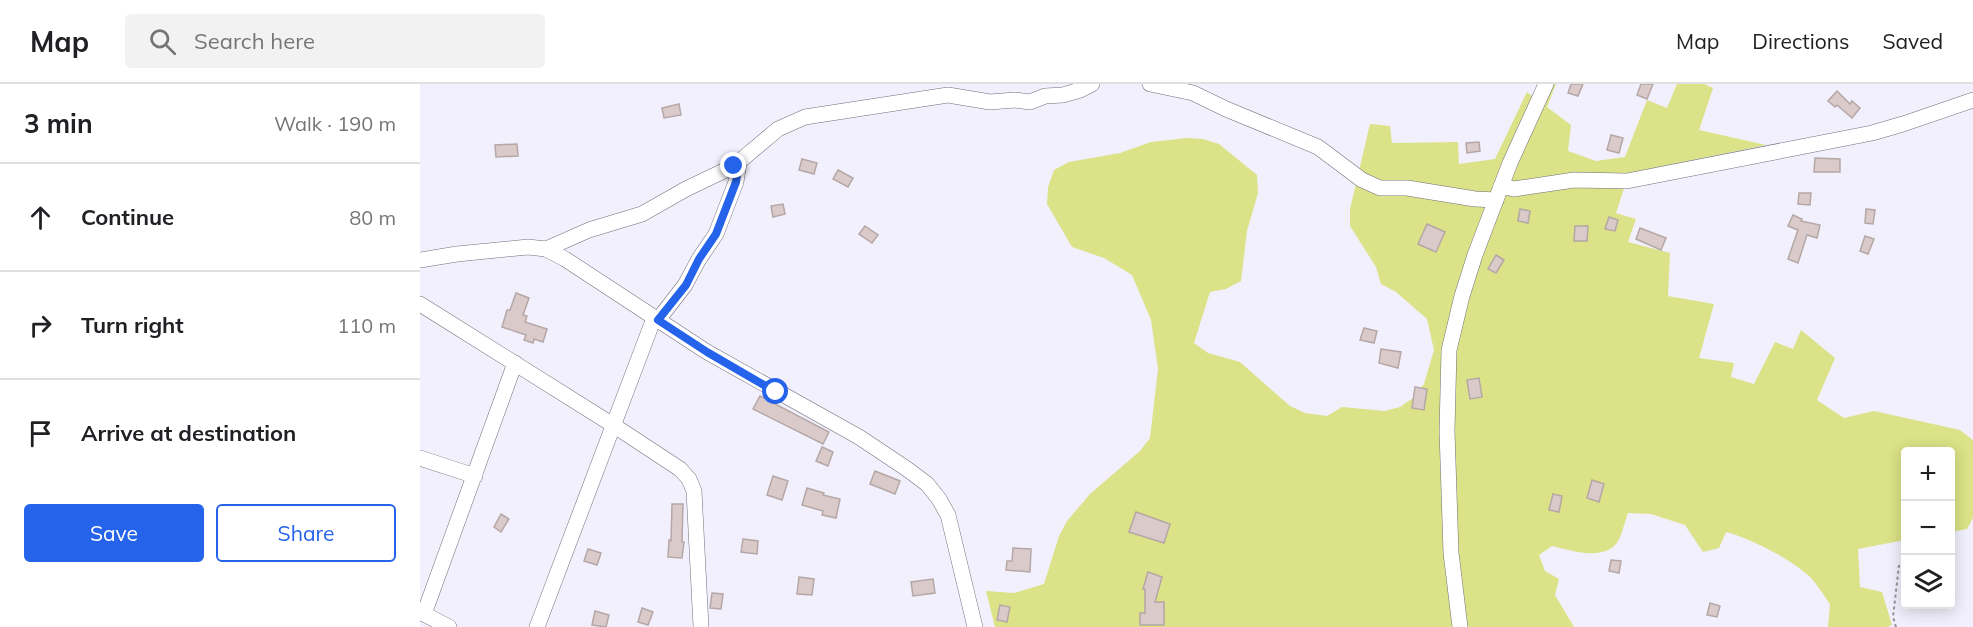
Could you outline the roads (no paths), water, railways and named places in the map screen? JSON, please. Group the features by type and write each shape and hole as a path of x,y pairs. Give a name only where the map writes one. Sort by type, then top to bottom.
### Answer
{"street":[{"path":"421,262 515,248 546,249 590,230 642,214 686,189 734,166 778,129 805,117 948,95 990,102 1015,100 1030,102 1045,96 1064,95 1092,84"},
{"path":"1150,84 1194,93 1226,109 1318,147 1362,180 1380,188 1407,188 1475,199 1514,189 1574,180 1627,181 1668,174 1872,133 1912,122 1973,100"},
{"path":"1460,627 1451,553 1447,431 1448,358 1462,296 1499,193 1546,84"},
{"path":"537,627 613,425 656,319 686,285 699,259 716,234 736,182 739,162"},
{"path":"546,249 717,357 859,437 927,484 948,515 975,627"},
{"path":"420,304 613,425 680,469 689,479 694,491 701,627"},
{"path":"449,627 422,613 475,476 515,363"},
{"path":"420,458 475,476"}]}
